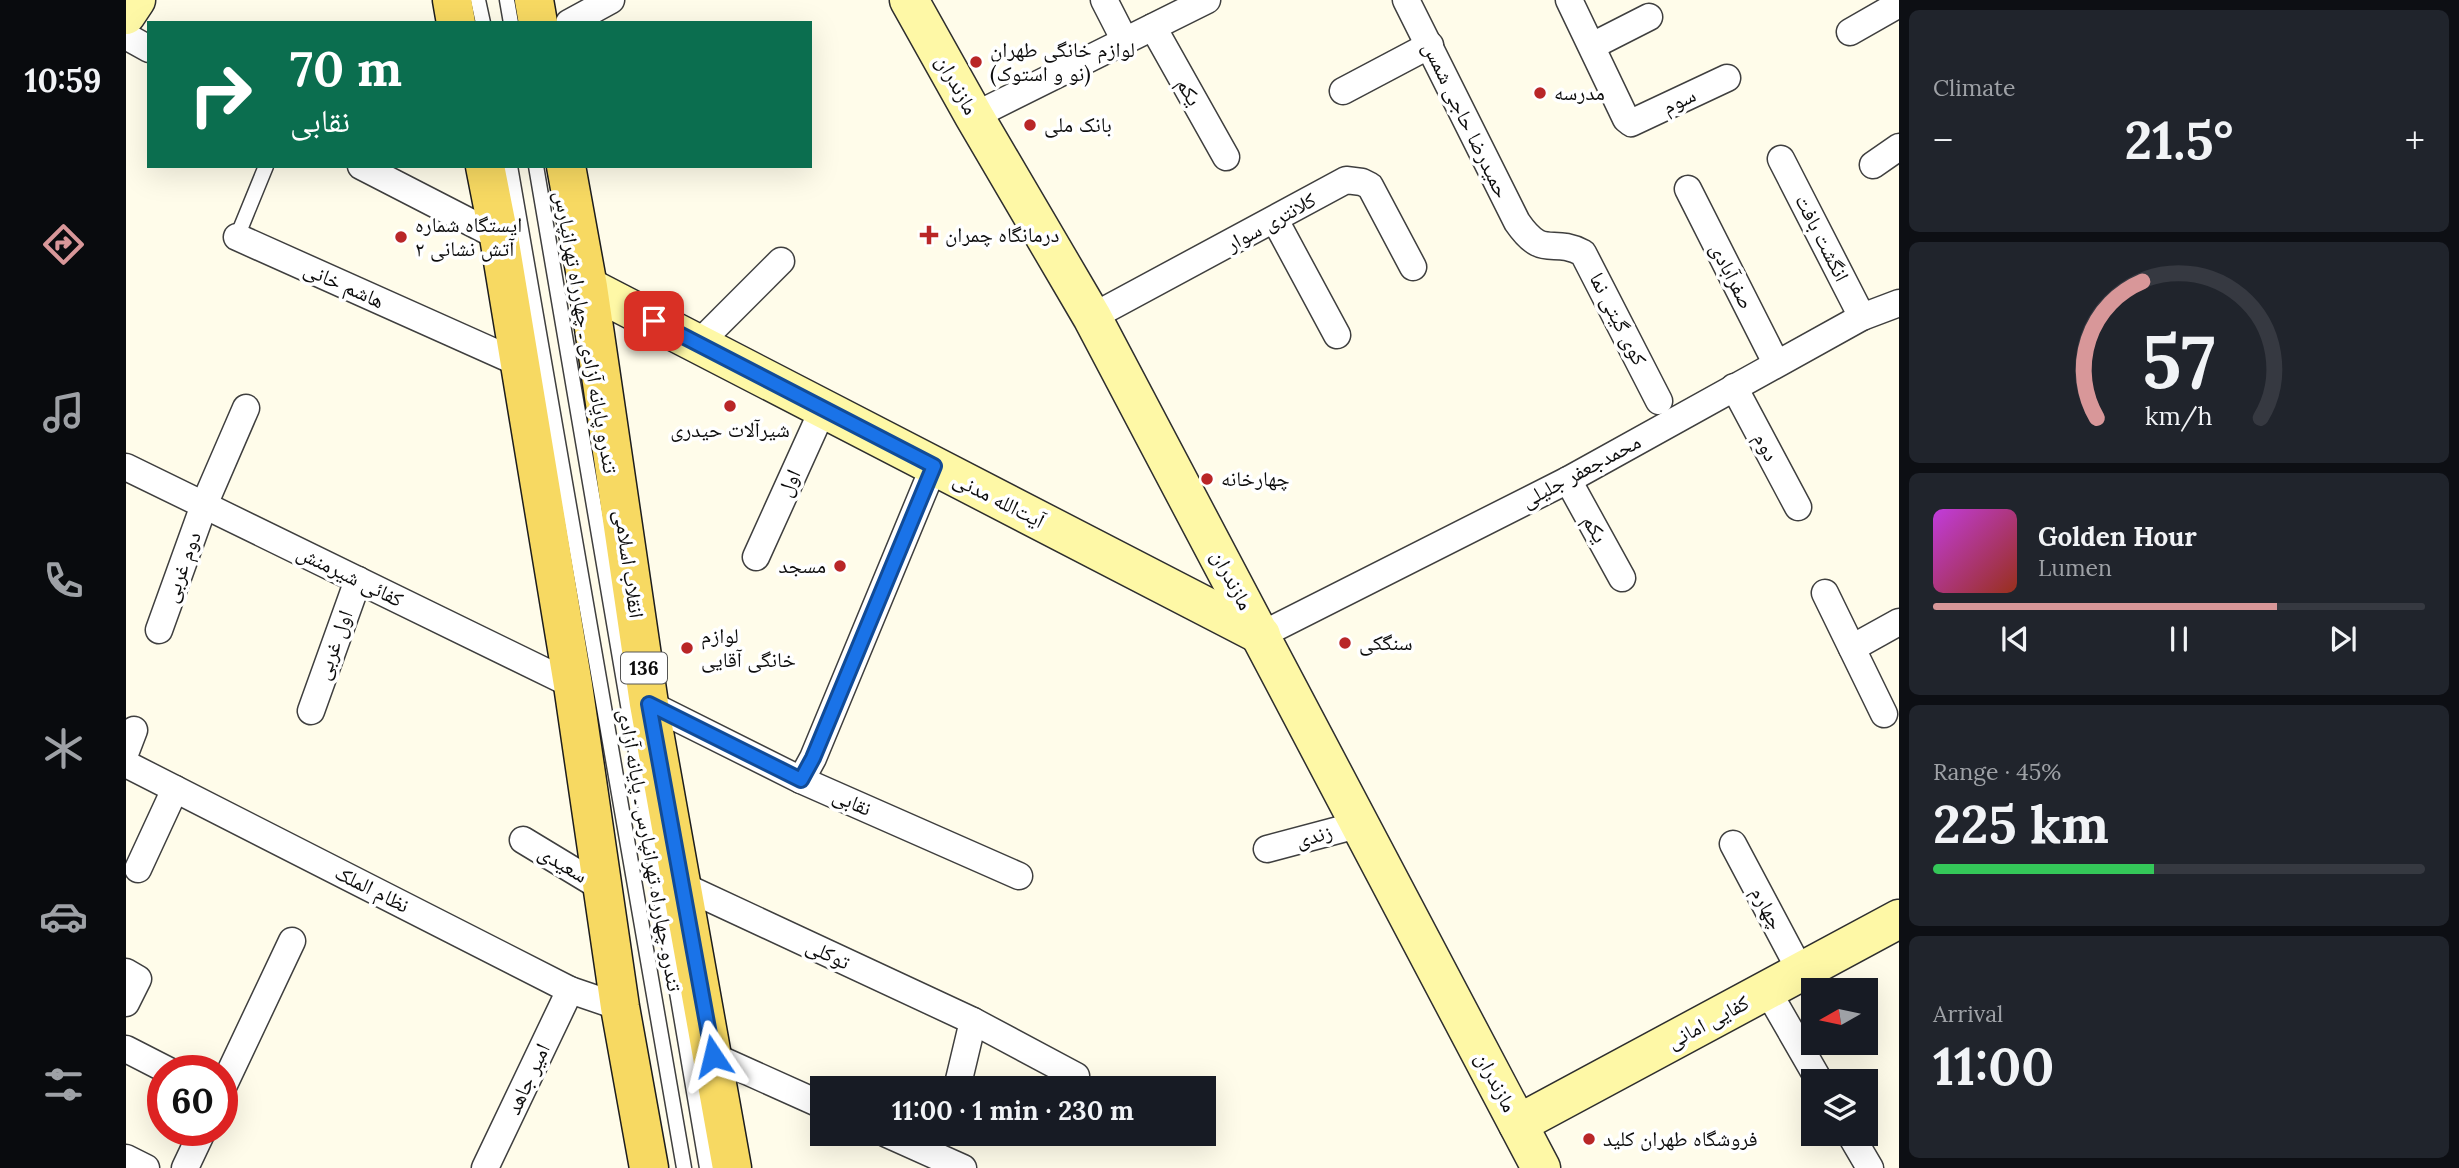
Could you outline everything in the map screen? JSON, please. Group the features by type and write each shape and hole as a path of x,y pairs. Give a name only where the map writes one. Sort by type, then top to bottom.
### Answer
{"main road":[{"path":"126,15 136,0"},
{"path":"452,0 456,21"},
{"path":"534,0 538,21"},
{"name":"مازندران","path":"909,0 1092,317 1541,1168"},
{"path":"485,168 521,364 573,684 620,1007 649,1168"},
{"name":"انقلاب اسلامی","path":"566,168 588,288 649,704 732,1168"},
{"name":"آیت‌الله مدنی","path":"588,288 1261,635"},
{"name":"کفایی امانی","path":"1518,1124 1899,919"}],"street":[{"path":"573,21 611,0"},
{"path":"1104,0 1125,41"},
{"path":"974,116 1207,0"},
{"name":"حمیدرضا حاجی شمس","path":"1406,0 1517,222 1528,238"},
{"path":"1569,0 1592,46 1649,17"},
{"path":"1850,32 1899,4"},
{"name":"یکم","path":"1153,27 1226,158"},
{"path":"126,36 147,48"},
{"path":"1343,91 1430,45"},
{"name":"سوم","path":"1592,46 1626,119 1631,123 1727,78"},
{"path":"1873,165 1899,147"},
{"name":"انگشت بافت","path":"1781,159 1863,317"},
{"path":"365,168 499,237"},
{"name":"کلانتری سوار","path":"1092,317 1346,180 1370,186 1413,267"},
{"name":"صفرآبادی","path":"1688,189 1776,363"},
{"path":"1275,220 1337,335"},
{"name":"هاشم خانی","path":"237,237 521,364"},
{"name":"کوی گیتی نما","path":"1528,238 1538,245 1564,246 1583,253 1659,401"},
{"path":"698,344 781,261"},
{"name":"محمدجعفر جلیلی","path":"1261,635 1568,480 1776,363 1863,317 1899,303"},
{"name":"دوم","path":"1734,387 1798,507"},
{"name":"دوم غربی","path":"159,630 204,505 246,408"},
{"name":"اول","path":"756,557 823,409"},
{"path":"801,780 813,758 934,466"},
{"name":"کفائی شیرمنش","path":"126,467 573,684"},
{"name":"یکم","path":"1568,480 1622,578"},
{"name":"اول غربی","path":"311,711 358,580"},
{"path":"1825,593 1884,714"},
{"path":"1852,648 1899,622"},
{"name":"نقابی","path":"649,704 801,780 1019,876"},
{"name":"نظام الملک","path":"126,764 570,990 620,1007"},
{"path":"138,869 175,789"},
{"name":"زندی","path":"1267,849 1361,824"},
{"name":"سعیدی","path":"523,840 604,888"},
{"name":"چهارم","path":"1733,844 1801,972"},
{"name":"توکلی","path":"683,886 973,1021 1076,1076"},
{"path":"238,1055 292,941"},
{"path":"126,972 138,979 126,1003"},
{"name":"امیر جاهد","path":"485,1168 570,990"},
{"path":"1767,990 1813,1069"},
{"path":"960,1076 973,1021"},
{"path":"126,1049 147,1060"},
{"path":"713,1056 810,1100"},
{"path":"185,1168 195,1146"},
{"path":"918,1146 946,1157"},
{"path":"1857,1146 1870,1168"},
{"path":"126,1158 146,1168"}],"lane":[{"path":"478,0 483,21"},
{"path":"507,0 511,21"},
{"name":"هاشم خانی","path":"237,237 265,168"},
{"name":"تندرو چهارراه تهرانپارس ـ پایانه آزادی","path":"510,168 684,1168"},
{"name":"تندرو پایانه آزادی ـ چهارراه تهرانپارس","path":"536,168 708,1168"}],"place":[{"name":"لوازم خانگی طهران (نو و استوک)","path":"976,62"},
{"name":"مدرسه","path":"1540,93"},
{"name":"بانک ملی","path":"1030,125"},
{"name":"درمانگاه چمران","path":"929,235"},
{"name":"ایستگاه شماره ۲ آتش نشانی","path":"401,237"},
{"name":"شیرآلات حیدری","path":"730,406"},
{"name":"چهارخانه","path":"1207,479"},
{"name":"مسجد","path":"840,566"},
{"name":"سنگکی","path":"1345,643"},
{"name":"لوازم خانگی آقایی","path":"687,648"},
{"name":"فروشگاه طهران کلید","path":"1589,1139"}],"route":[{"path":"654,321 934,466 813,758 801,780 649,704 713,1056"}]}
